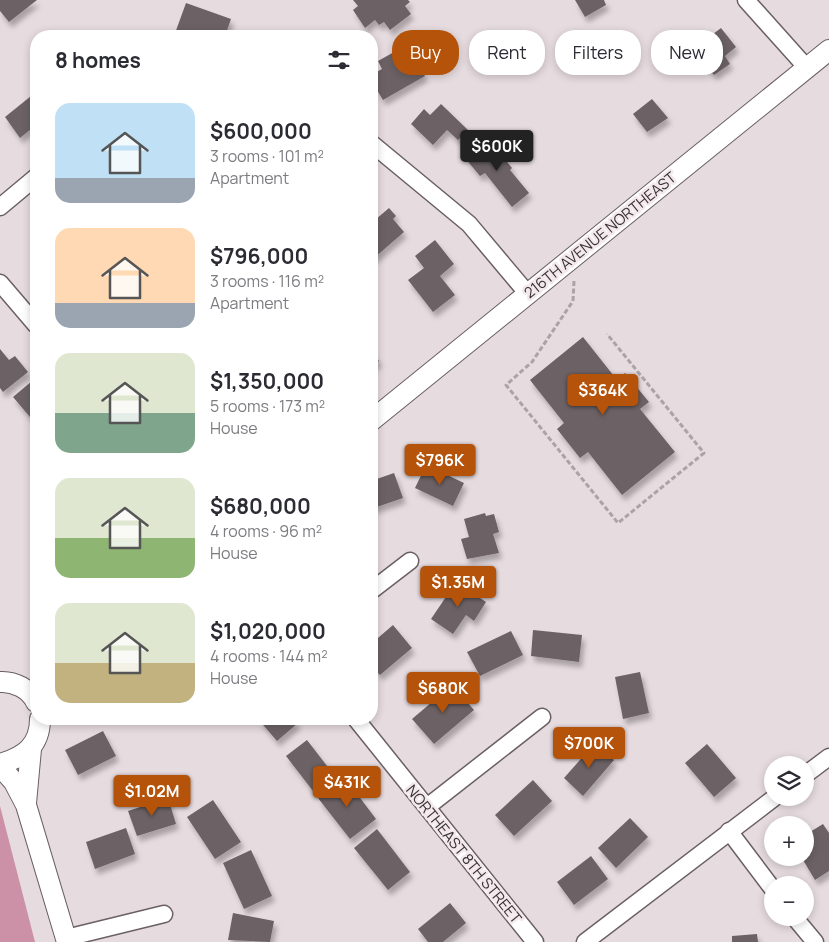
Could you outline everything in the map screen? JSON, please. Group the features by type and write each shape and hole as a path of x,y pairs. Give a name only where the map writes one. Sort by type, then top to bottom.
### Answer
{"street":[{"path":"746,0 806,68"},
{"name":"216TH AVENUE NORTHEAST","path":"378,414 829,50"},
{"path":"378,150 469,224 527,293"},
{"path":"0,207 30,182"},
{"path":"0,284 30,318"},
{"path":"378,586 410,561"},
{"path":"12,682 30,693"},
{"path":"427,807 542,717"},
{"path":"39,725 38,738 31,749 16,759 0,765 14,782 26,805 66,940 164,914"},
{"name":"NORTHEAST 8TH STREET","path":"361,725 531,941"},
{"path":"26,805 31,749"},
{"path":"814,768 829,757"},
{"path":"585,942 764,805"},
{"path":"729,831 764,877"},
{"path":"802,926 815,942"}],"path":[{"path":"574,281 573,301 568,309 532,362 506,385 618,523 704,453 608,334"}],"shaded area":[{"path":"0,806 35,942 0,942"}],"building":[{"path":"0,0 37,0 9,22 0,11"},
{"path":"353,0 408,0 410,2 405,6 411,14 390,30 384,22 379,25 375,20 365,28 353,10 358,6"},
{"path":"575,0 604,0 606,5 585,17"},
{"path":"186,3 231,19 227,30 176,30"},
{"path":"723,31 736,47 725,56 730,64 723,69"},
{"path":"392,53 392,75 425,76 383,100 378,92 378,71 382,69 378,61"},
{"path":"30,97 30,130 20,138 5,117"},
{"path":"652,99 668,118 647,132 633,114"},
{"path":"441,104 468,130 458,140 447,130 433,145 411,124 424,109 430,115"},
{"path":"488,139 512,168 510,170 529,193 512,207 485,173 480,176 465,158"},
{"path":"389,208 396,216 393,219 404,232 378,255 378,217"},
{"path":"435,240 454,264 440,276 455,295 433,312 408,280 424,268 415,256"},
{"path":"583,337 617,380 625,373 649,402 640,409 675,452 622,495 588,452 580,458 557,429 564,423 530,380"},
{"path":"0,349 9,360 15,356 28,372 3,392 0,388"},
{"path":"30,383 30,417 13,397"},
{"path":"426,465 464,483 453,506 415,488"},
{"path":"394,473 403,498 378,507 378,479"},
{"path":"485,513 486,516 494,514 499,532 493,534 499,553 467,559 461,539 469,537 464,519"},
{"path":"456,582 486,602 474,621 466,615 453,634 431,619"},
{"path":"393,625 412,648 380,675 378,673 378,638"},
{"path":"533,630 582,635 579,662 531,656"},
{"path":"511,631 523,655 480,676 467,652"},
{"path":"640,672 649,713 623,719 615,677"},
{"path":"452,685 474,710 434,744 412,719"},
{"path":"263,725 296,725 277,741"},
{"path":"103,731 116,756 78,775 65,750"},
{"path":"307,740 334,775 313,791 286,756"},
{"path":"595,743 614,760 583,796 564,778"},
{"path":"707,744 736,778 714,797 685,763"},
{"path":"345,778 376,819 350,839 318,798"},
{"path":"533,780 552,801 514,836 495,815"},
{"path":"168,798 176,824 137,836 128,811"},
{"path":"213,800 241,842 215,859 187,817"},
{"path":"630,818 648,837 616,868 598,848"},
{"path":"823,824 829,833 829,871 815,880 807,866 814,866 814,830"},
{"path":"126,828 135,854 95,869 86,842"},
{"path":"377,829 410,872 388,890 354,848"},
{"path":"251,850 272,896 244,909 223,863"},
{"path":"591,856 608,879 574,905 557,882"},
{"path":"450,903 466,923 443,942 428,942 418,929"},
{"path":"233,913 274,921 270,942 228,940"},
{"path":"757,934 758,942 732,942 732,936"}]}
